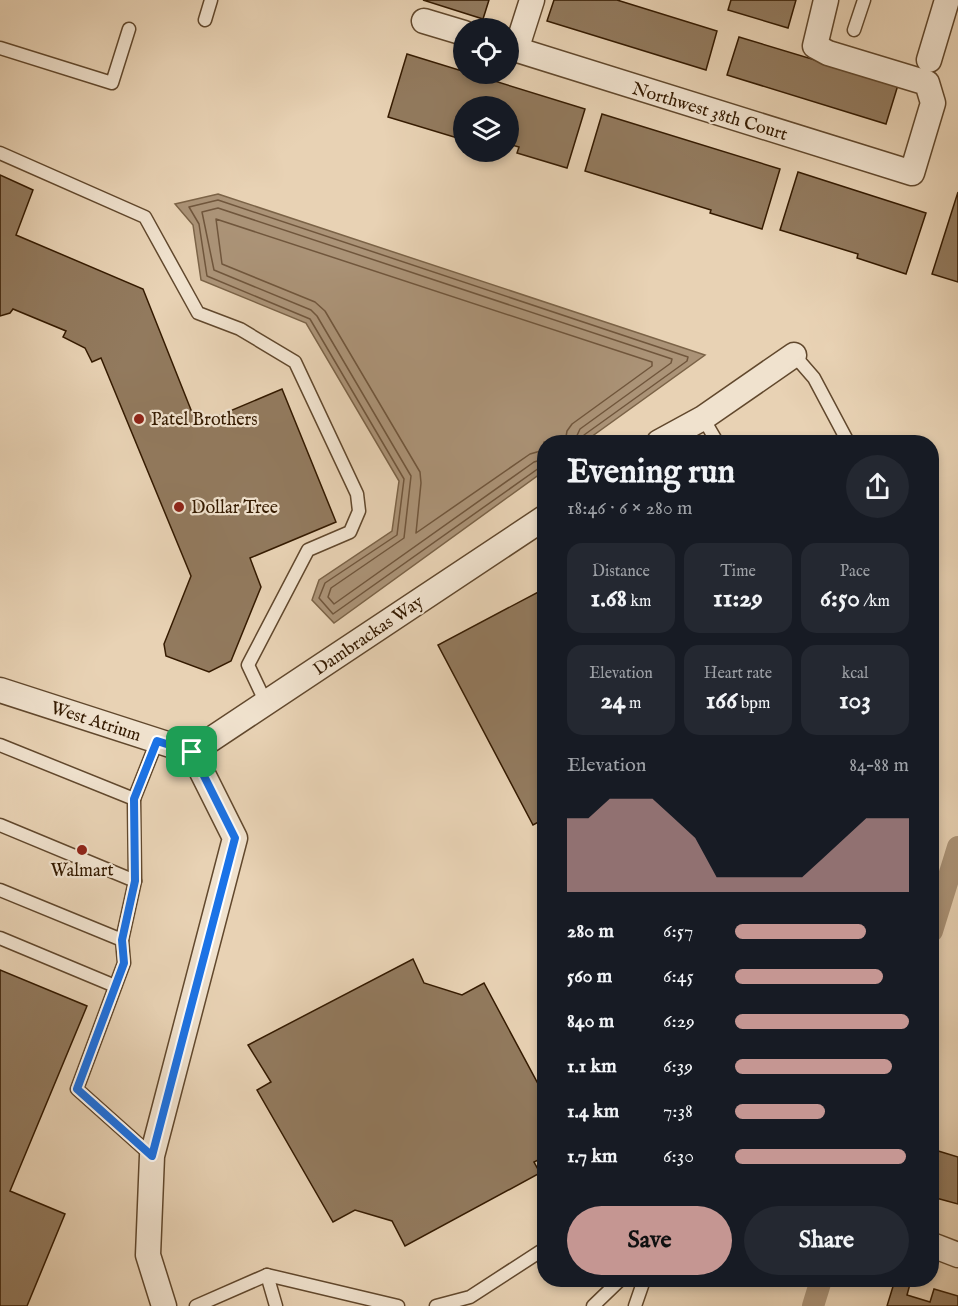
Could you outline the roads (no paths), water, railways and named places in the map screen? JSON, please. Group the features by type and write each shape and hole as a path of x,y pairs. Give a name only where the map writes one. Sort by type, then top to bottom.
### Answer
{"street":[{"path":"519,32 532,0"},
{"path":"826,0 814,46 828,53 928,72 947,0"},
{"path":"424,21 453,30"},
{"name":"Northwest 38th Court","path":"519,51 912,173 933,103 928,72"},
{"path":"672,435 703,418 794,356"},
{"name":"Dambrackas Way","path":"192,752 537,523"},
{"name":"West Atrium","path":"0,690 192,752"},
{"path":"164,1306 148,1255 152,1156 235,838 192,752"},
{"path":"939,1248 958,1255"}],"lane":[{"path":"205,20 211,0"},
{"path":"854,30 864,0"},
{"path":"0,48 112,83 129,29"},
{"path":"0,153 145,217 198,313 240,329 295,362 357,494 359,511 350,532 309,550 248,665 266,703"},
{"path":"794,356 814,378 844,435"},
{"path":"703,418 713,435"},
{"path":"152,1156 77,1089 124,963 122,940 135,881 134,799 157,741"},
{"path":"0,745 134,799"},
{"path":"0,825 135,881"},
{"path":"0,890 122,940"},
{"path":"0,938 115,986"},
{"path":"436,1306 470,1297 537,1254"},
{"path":"267,1275 276,1306"},
{"path":"196,1306 267,1275 398,1306"},
{"path":"592,1306 613,1287"},
{"path":"636,1306 642,1287"}],"water":[{"path":"218,194 705,355 594,435 537,435 537,476 334,623 312,600 319,580 392,531 399,481 306,323 201,280 193,225 175,204"}],"waterway":[{"path":"939,908 958,847"},
{"path":"813,1306 819,1287"}],"place":[{"name":"Patel Brothers","path":"139,419"},
{"name":"Dollar Tree","path":"179,507"},
{"name":"Walmart","path":"82,850"}]}
